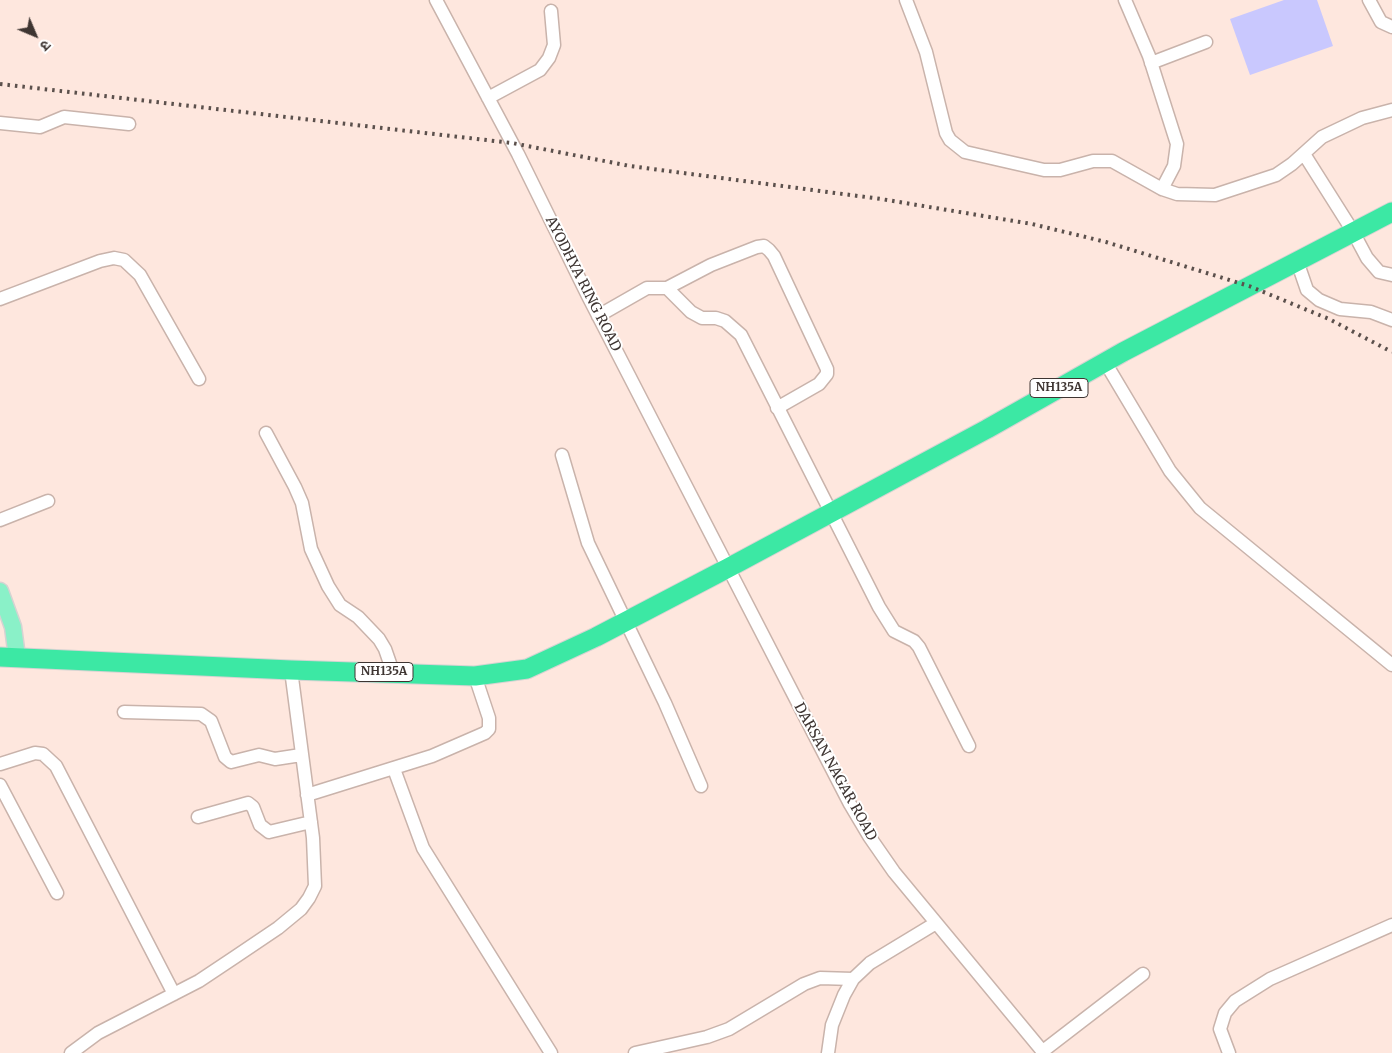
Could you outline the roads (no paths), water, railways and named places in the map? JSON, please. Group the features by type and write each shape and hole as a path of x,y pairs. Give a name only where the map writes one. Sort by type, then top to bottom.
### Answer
{"highway":[{"name":"NH135A","path":"8,657 475,676 527,669 627,621 728,568 987,429 1105,362 1352,230 1392,212"}],"main road":[{"path":"0,591 13,627 8,657"}],"street":[{"name":"AYODHYA RING ROAD","path":"436,0 728,568"},
{"path":"906,0 926,52 946,133 965,152 1044,170 1060,170 1092,161 1112,161 1162,189 1177,194 1215,195 1276,175 1304,154 1322,137 1362,118 1392,110"},
{"path":"1125,0 1151,63 1177,144 1174,166 1162,189"},
{"path":"1369,0 1381,22 1392,27"},
{"path":"488,98 540,70 549,58 554,45 551,11"},
{"path":"1151,63 1206,42"},
{"path":"0,123 40,127 64,117 129,124"},
{"path":"1304,154 1372,264 1380,272 1392,275"},
{"path":"598,316 647,288 667,288 711,265 764,246 774,256 827,369 827,374 819,384 777,408"},
{"path":"0,299 100,261 114,258 124,260 140,275 199,379"},
{"path":"1297,261 1307,290 1319,300 1340,309 1371,312 1392,320"},
{"path":"667,288 696,316 725,321 740,335 888,623 900,636 914,641 919,647 969,746"},
{"path":"1105,362 1170,471 1200,508 1392,665"},
{"path":"266,433 302,503 311,549 328,586 340,605 358,617 379,639 386,649 393,672"},
{"path":"562,455 588,543 627,621 701,786"},
{"path":"0,520 48,501"},
{"name":"DARSAN NAGAR ROAD","path":"728,568 868,836 894,872 1044,1052"},
{"path":"78,1050 98,1033 174,994 235,958 278,928 301,909 314,886 310,822 291,670"},
{"path":"307,795 432,756 485,733 489,729 490,718 475,676"},
{"path":"124,712 201,714 211,721 224,757 231,762 259,755 276,759 301,755"},
{"path":"0,764 35,753 43,754 56,766 174,994"},
{"path":"394,768 423,848 551,1053"},
{"path":"0,786 57,893"},
{"path":"198,817 248,803 253,807 260,825 269,832 310,822"},
{"path":"828,1053 832,1024 853,979 870,963 936,922"},
{"path":"1229,1053 1220,1029 1225,1012 1235,1001 1270,979 1392,925"},
{"path":"1044,1052 1142,974"},
{"path":"635,1053 707,1037 729,1029 804,984 820,978 853,979"}],"railway":[{"path":"0,84 512,143 630,166 881,199 1032,224 1106,242 1249,286 1329,319 1392,352"}]}
